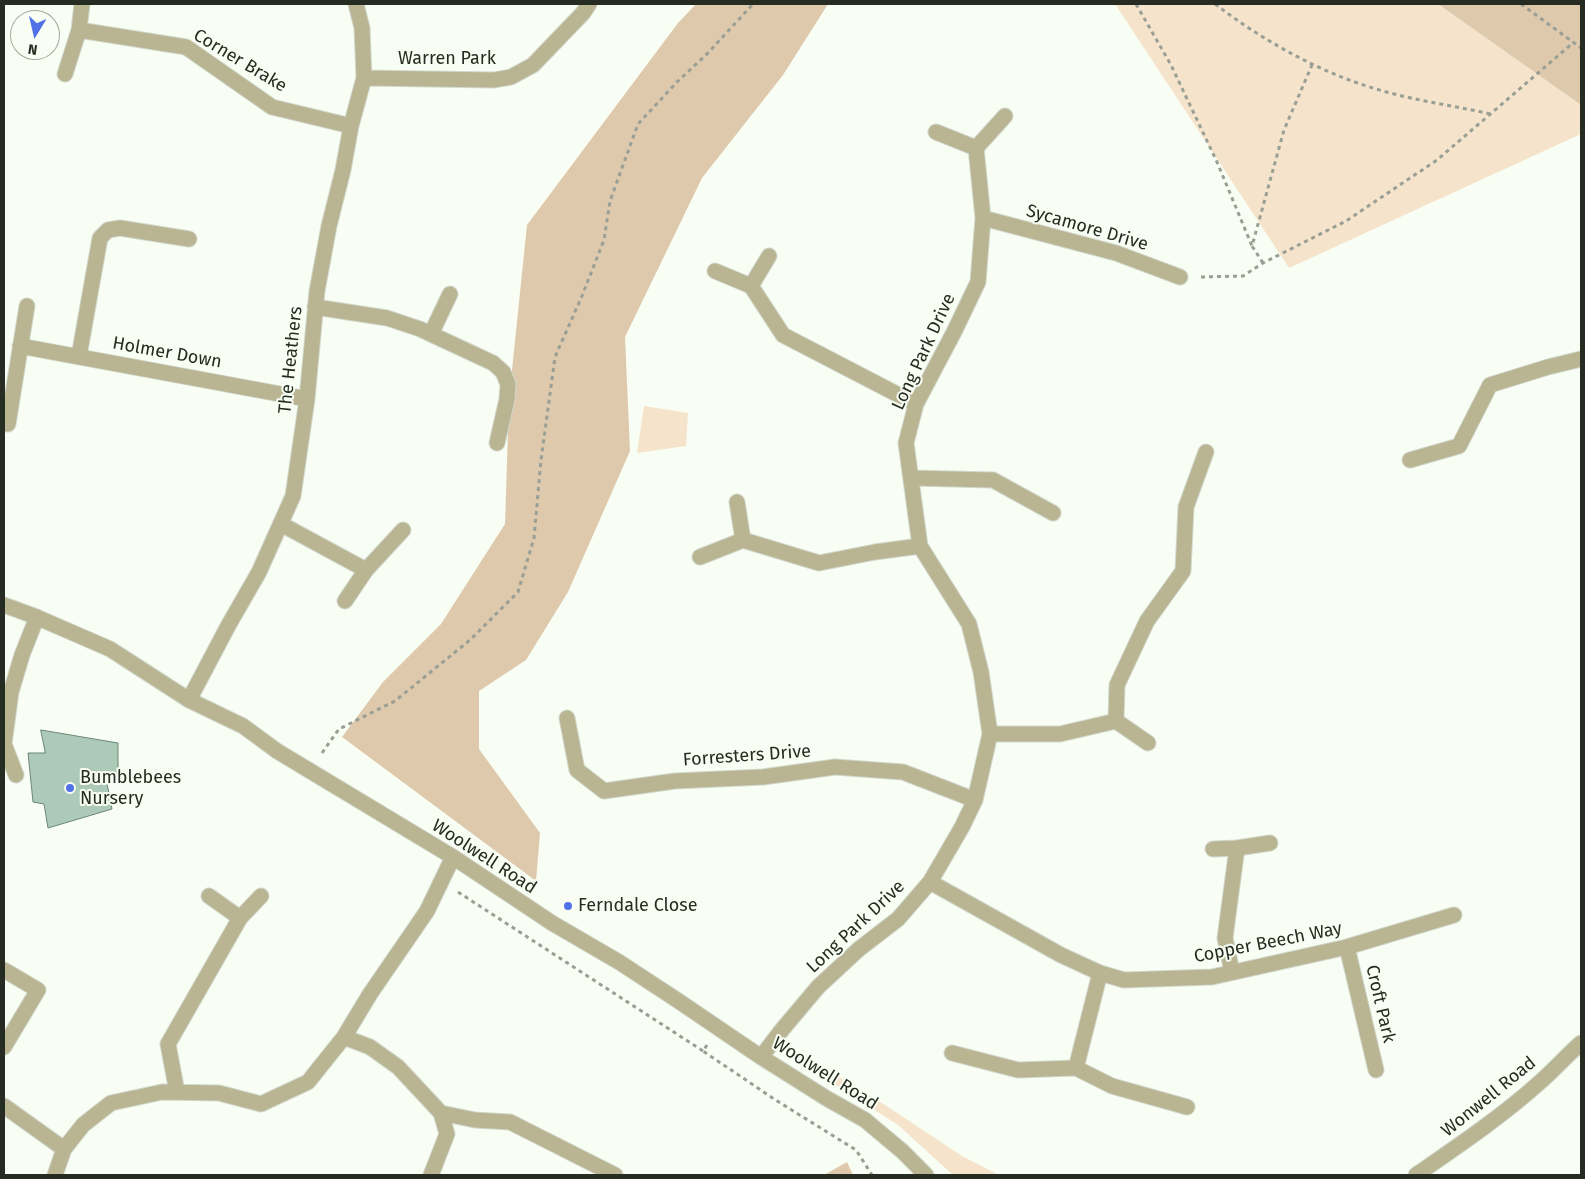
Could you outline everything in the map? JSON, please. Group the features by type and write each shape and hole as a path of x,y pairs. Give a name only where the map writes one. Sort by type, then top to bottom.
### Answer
{"street":[{"path":"65,74 79,30 82,4"},
{"name":"The Heathers","path":"188,700 259,572 294,496 307,399 317,290 351,126 364,78 362,28 356,4"},
{"name":"Warren Park","path":"364,78 494,80 511,77 533,65 583,13 589,4"},
{"name":"Corner Brake","path":"79,30 186,47 272,106 351,126"},
{"path":"936,132 976,148 1005,116"},
{"name":"Long Park Drive","path":"761,1057 780,1031 818,987 858,949 898,919 930,882 962,827 975,800 990,734 981,672 969,624 920,546 906,443 916,404 978,282 983,218 976,148"},
{"name":"Sycamore Drive","path":"983,218 1116,254 1180,277"},
{"path":"79,356 100,238 108,230 120,228 189,239"},
{"path":"751,286 769,256"},
{"path":"715,271 751,286 782,335 916,404"},
{"path":"431,334 450,294"},
{"path":"8,424 27,306"},
{"path":"315,307 387,318 431,334 493,363 503,372 508,384 507,400 497,443"},
{"name":"Holmer Down","path":"20,346 307,399"},
{"path":"1410,460 1459,446 1490,385 1548,367 1581,360"},
{"path":"1116,722 1117,685 1147,621 1183,571 1186,507 1206,452"},
{"path":"911,478 993,480 1053,513"},
{"path":"738,502 743,540"},
{"path":"281,524 366,570"},
{"path":"345,601 366,570 403,530"},
{"path":"700,557 743,540 819,563 875,552 920,546"},
{"name":"Woolwell Road","path":"4,605 38,617 110,649 188,700 243,726 277,751 453,857 552,923 619,962 761,1057 865,1120 902,1151 924,1175"},
{"path":"16,775 4,744 5,735 11,692 22,655 38,617"},
{"name":"Forresters Drive","path":"567,718 576,770 604,791 675,781 763,777 835,768 904,772 975,800"},
{"path":"990,734 1060,734 1116,722 1148,743"},
{"path":"1212,849 1237,848 1270,842"},
{"path":"1232,972 1225,938 1237,848"},
{"path":"55,1175 64,1149 83,1124 111,1104 162,1092 177,1092 218,1093 261,1104 308,1082 344,1038 370,994 427,911 453,857"},
{"name":"Copper Beech Way","path":"930,882 1061,955 1100,973 1124,980 1212,977 1347,947 1454,916"},
{"path":"209,896 240,918"},
{"path":"177,1092 168,1044 240,918 261,896"},
{"name":"Croft Park","path":"1347,947 1376,1070"},
{"path":"4,970 38,990 4,1047"},
{"path":"1076,1068 1100,973"},
{"path":"344,1038 370,1047 398,1067 442,1113 447,1134 430,1175"},
{"name":"Wonwell Road","path":"1416,1175 1479,1132 1540,1082 1581,1043"},
{"path":"952,1053 1018,1070 1076,1068 1112,1086 1187,1107"},
{"path":"4,1106 64,1149"},
{"path":"442,1113 475,1120 510,1122 615,1175"}],"path":[{"path":"310,770 339,729 395,701 470,640 518,592 534,538 540,460 556,357 604,240 610,201 638,124 752,4"},
{"path":"1136,4 1171,65 1217,162 1252,246 1262,263"},
{"path":"1215,4 1238,22 1312,66 1382,91 1491,114"},
{"path":"1521,4 1581,48"},
{"path":"1180,277 1243,276 1262,263 1346,221 1437,160 1574,42"},
{"path":"1252,246 1284,130 1312,66"},
{"path":"441,882 774,1099 856,1150 872,1175"},
{"path":"703,1051 719,1028"}],"shaded area":[{"path":"696,4 828,4 783,75 702,178 625,337 630,451 568,592 526,660 479,691 479,749 540,833 536,881 342,737 383,682 441,624 505,524 509,399 527,225 678,23"},
{"path":"1115,4 1438,4 1581,105 1581,134 1289,268"},
{"path":"1438,4 1581,4 1581,105"},
{"path":"644,406 688,413 686,446 637,453"},
{"path":"819,1065 885,1105 962,1156 999,1175 953,1175 898,1125 817,1073"},
{"path":"847,1162 853,1175 824,1175"}],"building":[{"name":"Bumblebees Nursery","path":"41,730 118,743 118,774 105,773 112,809 48,828 44,804 33,802 28,753 45,753"}],"place":[{"name":"Bumblebees Nursery","path":"70,788"},
{"name":"Ferndale Close","path":"568,906"}]}
